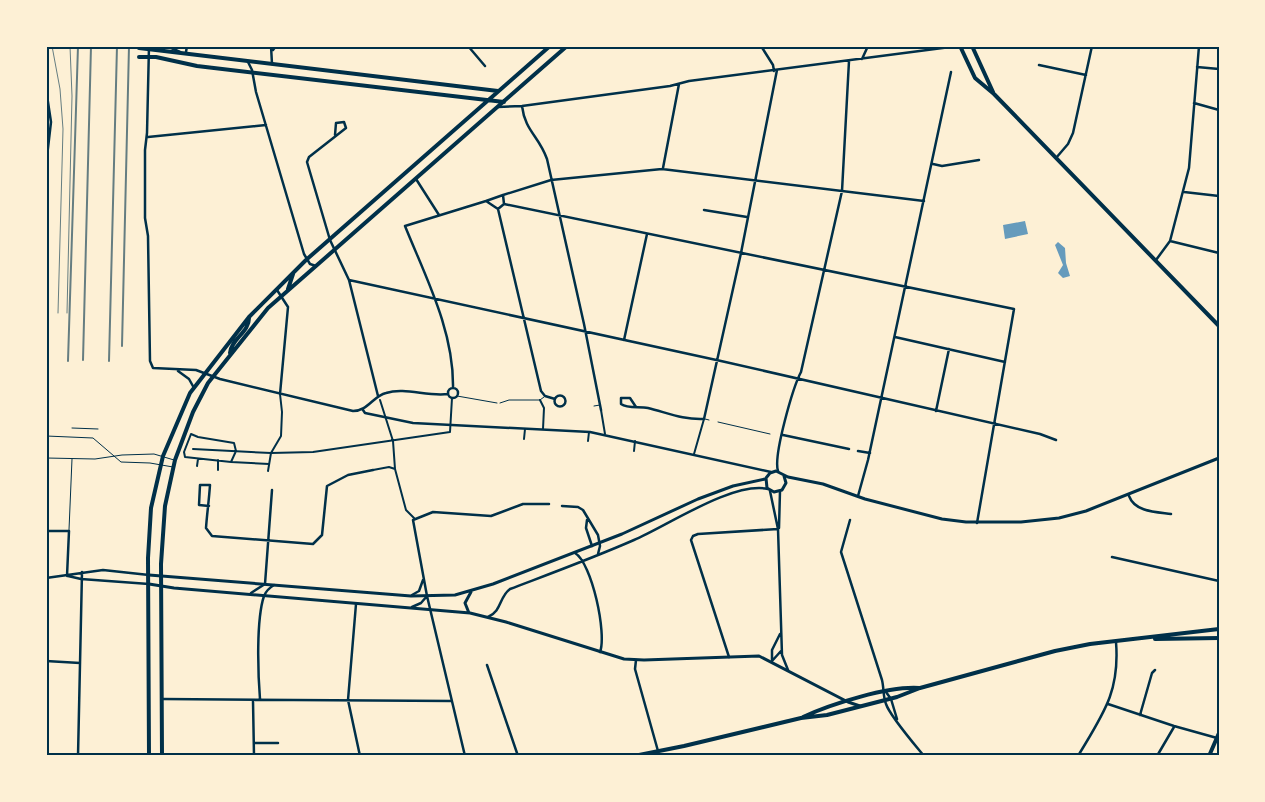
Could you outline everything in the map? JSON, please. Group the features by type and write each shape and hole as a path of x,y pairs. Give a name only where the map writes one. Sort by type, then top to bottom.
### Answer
{"main road":[{"path":"149,756 148,575 151,508 163,456 182,409 205,372 249,317 306,260 550,46"},
{"path":"162,756 161,576 165,506 175,460 193,412 212,375 268,308 567,46"},
{"path":"959,46 975,78 994,94 1219,326"},
{"path":"972,46 994,94"},
{"path":"139,48 149,47 247,61 498,91"},
{"path":"139,57 148,56 179,64 504,102"},
{"path":"287,291 294,273"},
{"path":"230,353 231,348 250,324 249,317"},
{"path":"801,718 818,717 884,701 920,688 1055,651 1219,628"},
{"path":"1147,638 1165,640 1219,638"},
{"path":"634,756 801,718 848,702 886,692 907,688 920,688"},
{"path":"1209,756 1218,736"}],"street":[{"path":"166,46 180,52"},
{"path":"186,52 187,46"},
{"path":"271,46 272,64"},
{"path":"272,50 276,46"},
{"path":"468,46 485,66"},
{"path":"694,454 698,446 741,253 776,70 760,46"},
{"path":"862,59 868,46"},
{"path":"498,106 522,106 959,46"},
{"path":"1056,158 1068,144 1073,134 1092,46"},
{"path":"1156,260 1170,241 1189,168 1199,46"},
{"path":"149,47 145,150 145,218 148,236 150,361 154,370 205,372 280,394 353,411 363,410 379,398 392,392 448,394 452,398 450,432 313,452 271,453 192,449"},
{"path":"247,61 253,72 266,125 306,260 316,266"},
{"path":"778,472 777,461 781,436 798,379 842,191 850,61"},
{"path":"1039,65 1086,75"},
{"path":"1197,67 1219,69"},
{"path":"858,496 882,399 951,72"},
{"path":"662,169 680,84"},
{"path":"46,89 51,122 46,165"},
{"path":"1194,103 1219,110"},
{"path":"522,106 525,124 544,153 551,180 586,332 605,434"},
{"path":"335,134 336,123 344,122 346,128 335,134 309,157 307,162 330,240 349,280 379,398 393,441 395,469 406,510 414,518"},
{"path":"147,137 266,125"},
{"path":"932,164 942,166 979,160"},
{"path":"452,398 457,396 457,391 453,388 450,344 435,299 406,226 551,180 662,169 924,201"},
{"path":"416,179 439,215"},
{"path":"1184,192 1219,196"},
{"path":"503,195 504,204"},
{"path":"486,201 498,209 541,392 545,396 555,399 558,396 563,396 564,404 558,406 555,399"},
{"path":"504,204 1014,309 977,523"},
{"path":"498,209 504,204"},
{"path":"704,210 748,217"},
{"path":"624,340 647,234"},
{"path":"1170,241 1219,253"},
{"path":"349,280 798,379 1056,440"},
{"path":"268,471 271,453 281,436 280,394 288,309 277,290"},
{"path":"895,337 1005,362"},
{"path":"936,411 949,349"},
{"path":"176,370 190,381 194,388"},
{"path":"448,394 450,389 453,388"},
{"path":"636,407 630,398 621,398 622,405 679,418 704,419"},
{"path":"540,400 544,408 543,429"},
{"path":"363,410 365,414 386,418 451,425 605,434 771,472 778,472 784,476 823,484 858,496 942,519 977,523 1021,522 1059,518 1086,511 1129,496 1219,458"},
{"path":"524,439 525,428"},
{"path":"588,441 589,432"},
{"path":"231,462 236,451 234,443 198,437 191,434 184,452 185,457 231,462 269,464"},
{"path":"781,436 849,449"},
{"path":"634,451 635,441"},
{"path":"858,451 870,453"},
{"path":"197,466 198,458"},
{"path":"218,460 218,470"},
{"path":"209,506 199,505 200,484 210,486 209,506 206,528 210,535 308,545 316,543 322,535 327,486 348,475 388,467 395,469"},
{"path":"46,578 103,570 411,596 446,596 472,591 600,543 705,496 765,479 771,472"},
{"path":"784,476 786,484 781,490 778,529 780,632 783,659 788,670"},
{"path":"765,479 778,529"},
{"path":"488,617 497,612 505,594 510,589 650,533 717,499 753,489 781,490"},
{"path":"265,584 272,490"},
{"path":"1129,496 1131,502 1139,508 1171,514"},
{"path":"414,518 438,512 491,516 525,504 549,504"},
{"path":"562,506 581,508 587,520 593,525 600,543 598,555"},
{"path":"414,518 412,527 465,756"},
{"path":"587,520 586,528 592,546"},
{"path":"850,520 841,552 886,692 891,699 897,720"},
{"path":"729,657 691,540 693,536 778,529"},
{"path":"46,531 68,531 67,576"},
{"path":"574,552 583,561 601,617 602,640 600,652"},
{"path":"1112,557 1219,581"},
{"path":"78,756 82,572"},
{"path":"67,576 81,579 149,584 161,587 264,594 470,613 600,652 636,660 759,656 772,661 848,702 864,706"},
{"path":"411,596 419,591 424,579"},
{"path":"251,593 265,584"},
{"path":"264,594 277,585"},
{"path":"470,613 465,604 472,591"},
{"path":"260,699 258,664 264,594"},
{"path":"412,607 427,596"},
{"path":"356,602 348,700 360,756"},
{"path":"772,661 772,650 780,632"},
{"path":"1078,756 1108,704 1117,670 1116,641"},
{"path":"772,661 782,650"},
{"path":"636,660 635,669 658,750"},
{"path":"46,661 80,663"},
{"path":"487,665 518,756"},
{"path":"1140,715 1152,673 1155,670"},
{"path":"886,692 884,701 890,714 897,720 924,756"},
{"path":"163,699 452,701"},
{"path":"253,701 254,756"},
{"path":"1108,704 1174,726 1218,736"},
{"path":"1157,756 1174,726"},
{"path":"254,743 278,743"}],"lane":[{"path":"457,396 498,403 509,400 540,400 545,396"},
{"path":"594,406 600,405"},
{"path":"704,419 709,420"},
{"path":"718,422 770,434"},
{"path":"72,428 98,429"},
{"path":"46,436 93,438 121,462 150,463 173,467"},
{"path":"46,458 95,459 122,454 163,456 175,460"},
{"path":"121,462 122,454"},
{"path":"68,531 72,458"}],"water":[{"path":"1025,221 1028,234 1005,239 1003,225"},
{"path":"1058,242 1065,248 1066,263 1070,276 1063,278 1058,273 1063,265 1055,245"}],"tram line":[{"path":"52,46 60,89 63,129 58,313"},
{"path":"67,313 72,96 70,46"}],"railway":[{"path":"68,361 78,46"},
{"path":"83,360 91,46"},
{"path":"109,361 117,46"},
{"path":"122,346 129,46"}]}
